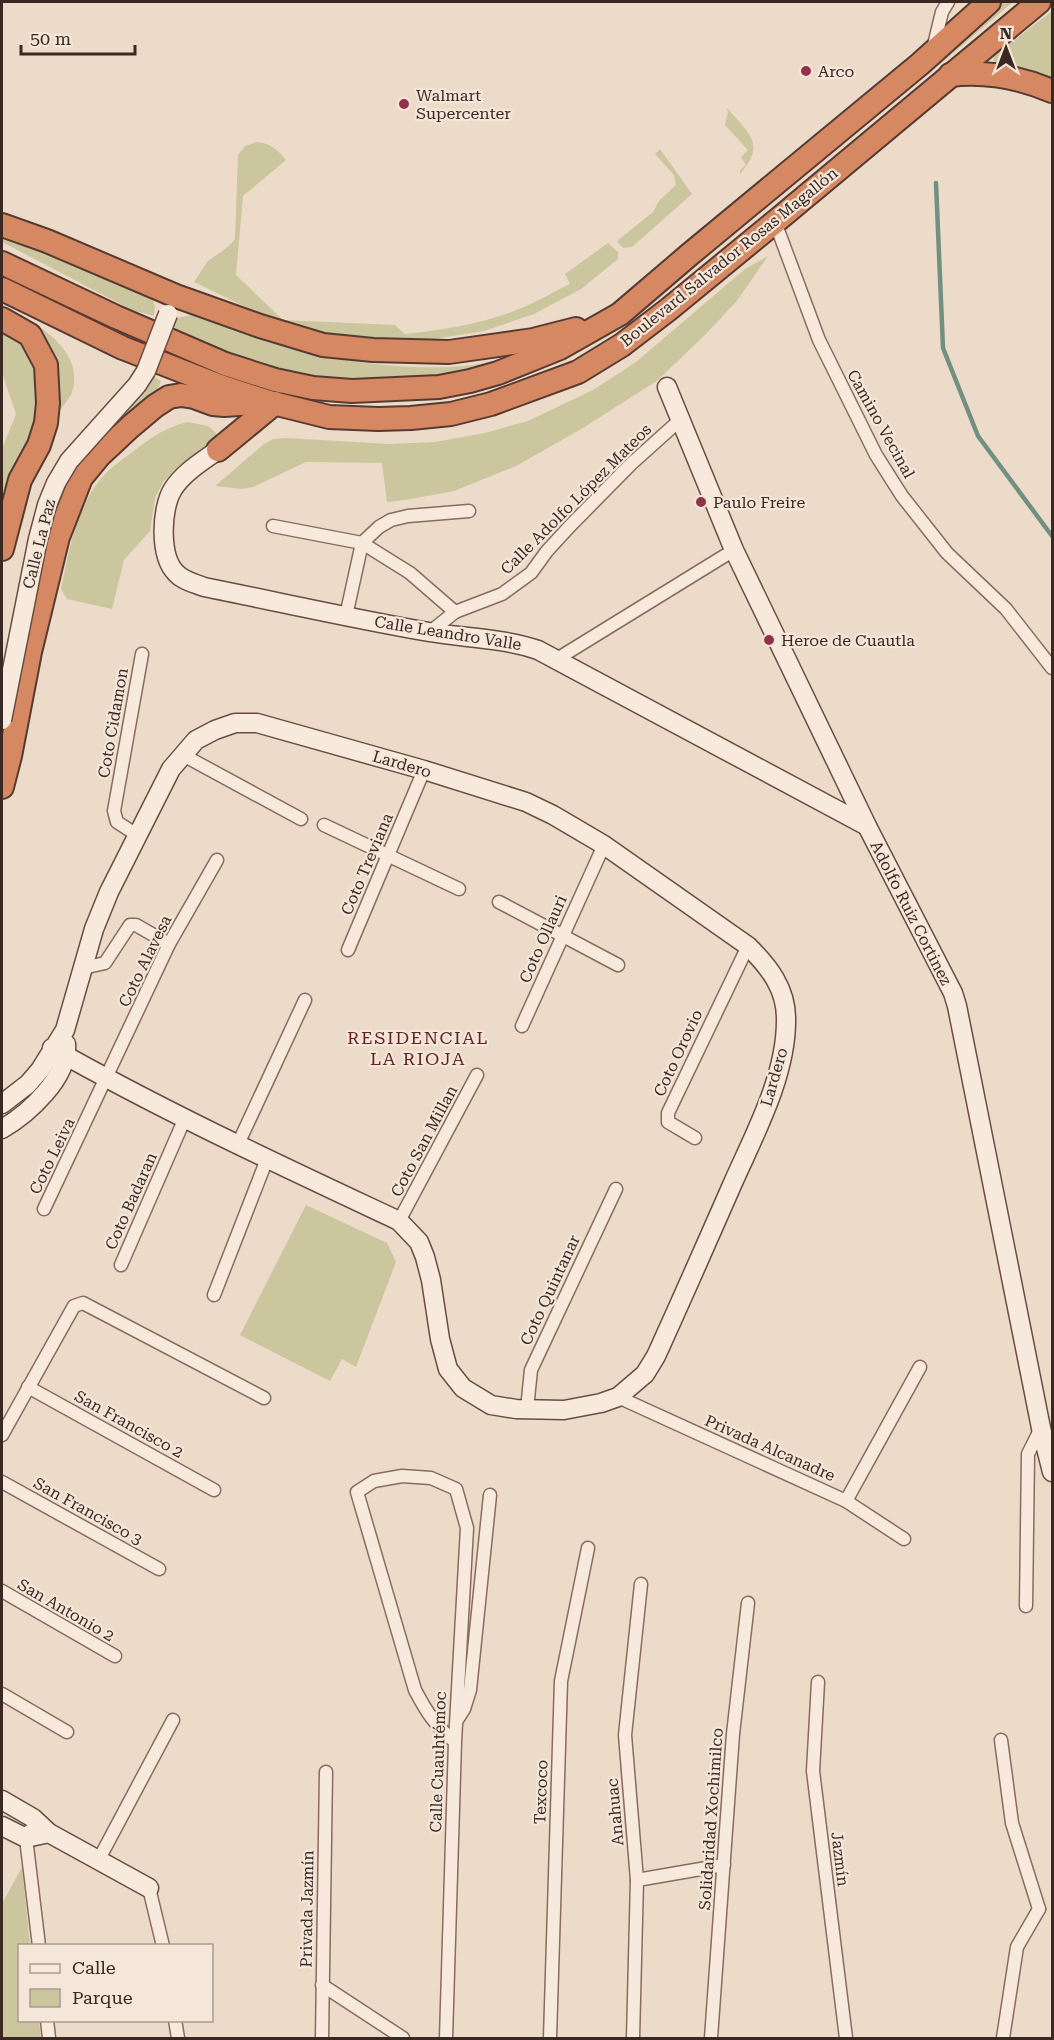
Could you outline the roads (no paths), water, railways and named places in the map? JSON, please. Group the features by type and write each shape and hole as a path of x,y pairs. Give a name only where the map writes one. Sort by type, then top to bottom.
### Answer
{"highway":[{"name":"Boulevard Salvador Rosas Magallón","path":"2,263 116,318 225,364 275,380 313,388 352,391 439,387 470,381 508,369 560,348 620,314 902,79 989,2"},
{"name":"Boulevard Salvador Rosas Magallón","path":"2,289 123,348 220,386 272,403 329,417 411,418 451,414 491,404 578,372 622,345 775,222 1039,2"},
{"path":"950,75 975,72 1001,74 1053,91"},
{"path":"2,225 47,241 168,304 260,326 323,345 383,351 449,352 570,332 620,314"},
{"path":"2,319 30,335 46,366 48,403 46,423 39,445 20,480 2,549"},
{"path":"2,787 30,652 58,537 81,478 99,456 130,427 170,397 181,395 224,405 272,403"},
{"path":"218,450 272,403"},
{"path":"213,404 226,417 227,427 218,450"}],"street":[{"path":"933,50 942,12 948,2"},
{"name":"Camino Vecinal","path":"775,222 819,340 876,456 902,496 947,552 1006,609 1053,668"},
{"name":"Calle La Paz","path":"2,660 30,530 47,480 57,462 134,374 168,304"},
{"name":"Calle La Paz","path":"2,720 47,504 69,461 137,385 146,371 168,304"},
{"name":"Adolfo Ruiz Cortinez","path":"667,387 734,549 867,826 957,1006 1041,1428 1053,1472"},
{"name":"Calle Adolfo López Mateos","path":"430,632 455,612 502,594 531,573 570,526 680,420"},
{"name":"Calle Leandro Valle","path":"218,450 182,477 172,490 164,525 166,558 178,575 188,581 204,587 346,616 430,632 522,645 538,650 867,826"},
{"path":"346,616 362,543 379,527 391,520 408,516 470,511"},
{"path":"273,526 362,543 410,573 455,612"},
{"path":"557,659 734,549"},
{"name":"Coto Cidamon","path":"138,835 117,822 114,811 142,654"},
{"name":"Lardero","path":"235,723 257,723 424,770 526,802 554,815 603,845 748,946 767,965 782,994 787,1020 783,1050 769,1102 656,1356 645,1374 618,1397 601,1403 564,1410 491,1405 463,1388 448,1370 425,1257 418,1242 399,1221 267,1159 107,1079 60,1052 94,929 105,901 171,769 196,740 235,723"},
{"path":"183,755 301,819"},
{"name":"Coto Treviana","path":"348,950 424,770"},
{"path":"324,825 459,889"},
{"name":"Coto Ollauri","path":"522,1026 603,845"},
{"name":"Coto Alavesa","path":"89,1117 169,944 217,860"},
{"path":"499,902 618,965"},
{"path":"83,968 105,963 130,925 136,925 169,944"},
{"name":"Coto Orovio","path":"694,1138 668,1122 668,1113 748,946"},
{"path":"238,1143 304,1000"},
{"path":"2,1104 28,1084 60,1052"},
{"path":"2,1129 17,1120 46,1091 60,1052"},
{"name":"Coto San Millan","path":"399,1221 477,1075"},
{"name":"Coto Leiva","path":"44,1209 89,1117"},
{"name":"Coto Badaran","path":"121,1265 185,1118"},
{"path":"214,1295 267,1159"},
{"name":"Coto Quintanar","path":"529,1409 531,1370 616,1189"},
{"path":"2,1435 74,1306 83,1303 264,1398"},
{"path":"846,1501 920,1367"},
{"name":"San Francisco 2","path":"28,1387 214,1490"},
{"name":"Privada Alcanadre","path":"618,1397 846,1501 904,1539"},
{"path":"1026,1606 1028,1454 1041,1428"},
{"name":"Calle Cuauhtémoc","path":"446,2038 454,1742 466,1528 456,1489 431,1478 402,1476 374,1481 357,1492 415,1690 436,1726 454,1742"},
{"name":"San Francisco 3","path":"2,1482 159,1569"},
{"path":"456,1721 464,1709 470,1690 489,1495"},
{"name":"Texcoco","path":"550,2038 561,1681 588,1548"},
{"name":"Anahuac","path":"633,2038 637,1880 625,1735 641,1584"},
{"name":"San Antonio 2","path":"2,1591 115,1656"},
{"name":"Solidaridad Xochimilco","path":"711,2038 733,1734 748,1603"},
{"name":"Jazmín","path":"818,1682 813,1772 846,2038"},
{"path":"2,1694 67,1732"},
{"path":"99,1859 173,1720"},
{"path":"1001,1740 1012,1823 1039,1909 1017,1947 1003,2038"},
{"name":"Privada Jazmín","path":"326,1772 322,1985 403,2038"},
{"path":"2,1800 33,1818 50,1833 149,1888 163,1944"},
{"path":"33,1818 26,1838 39,1944"},
{"path":"2,1826 26,1838 50,1833"},
{"path":"637,1880 724,1865"},
{"path":"1039,1909 1053,1910"},
{"path":"322,1985 322,2038"},
{"path":"47,2022 49,2038"},
{"path":"175,2022 178,2038"}],"waterway":[{"path":"936,183 943,348 978,436 1052,536"}],"place":[{"name":"Arco","path":"806,71"},
{"name":"Walmart Supercenter","path":"404,104"},
{"name":"Paulo Freire","path":"701,502"},
{"name":"Heroe de Cuautla","path":"769,640"}],"district":[{"name":"RESIDENCIAL LA RIOJA","path":"418,1047"}]}
